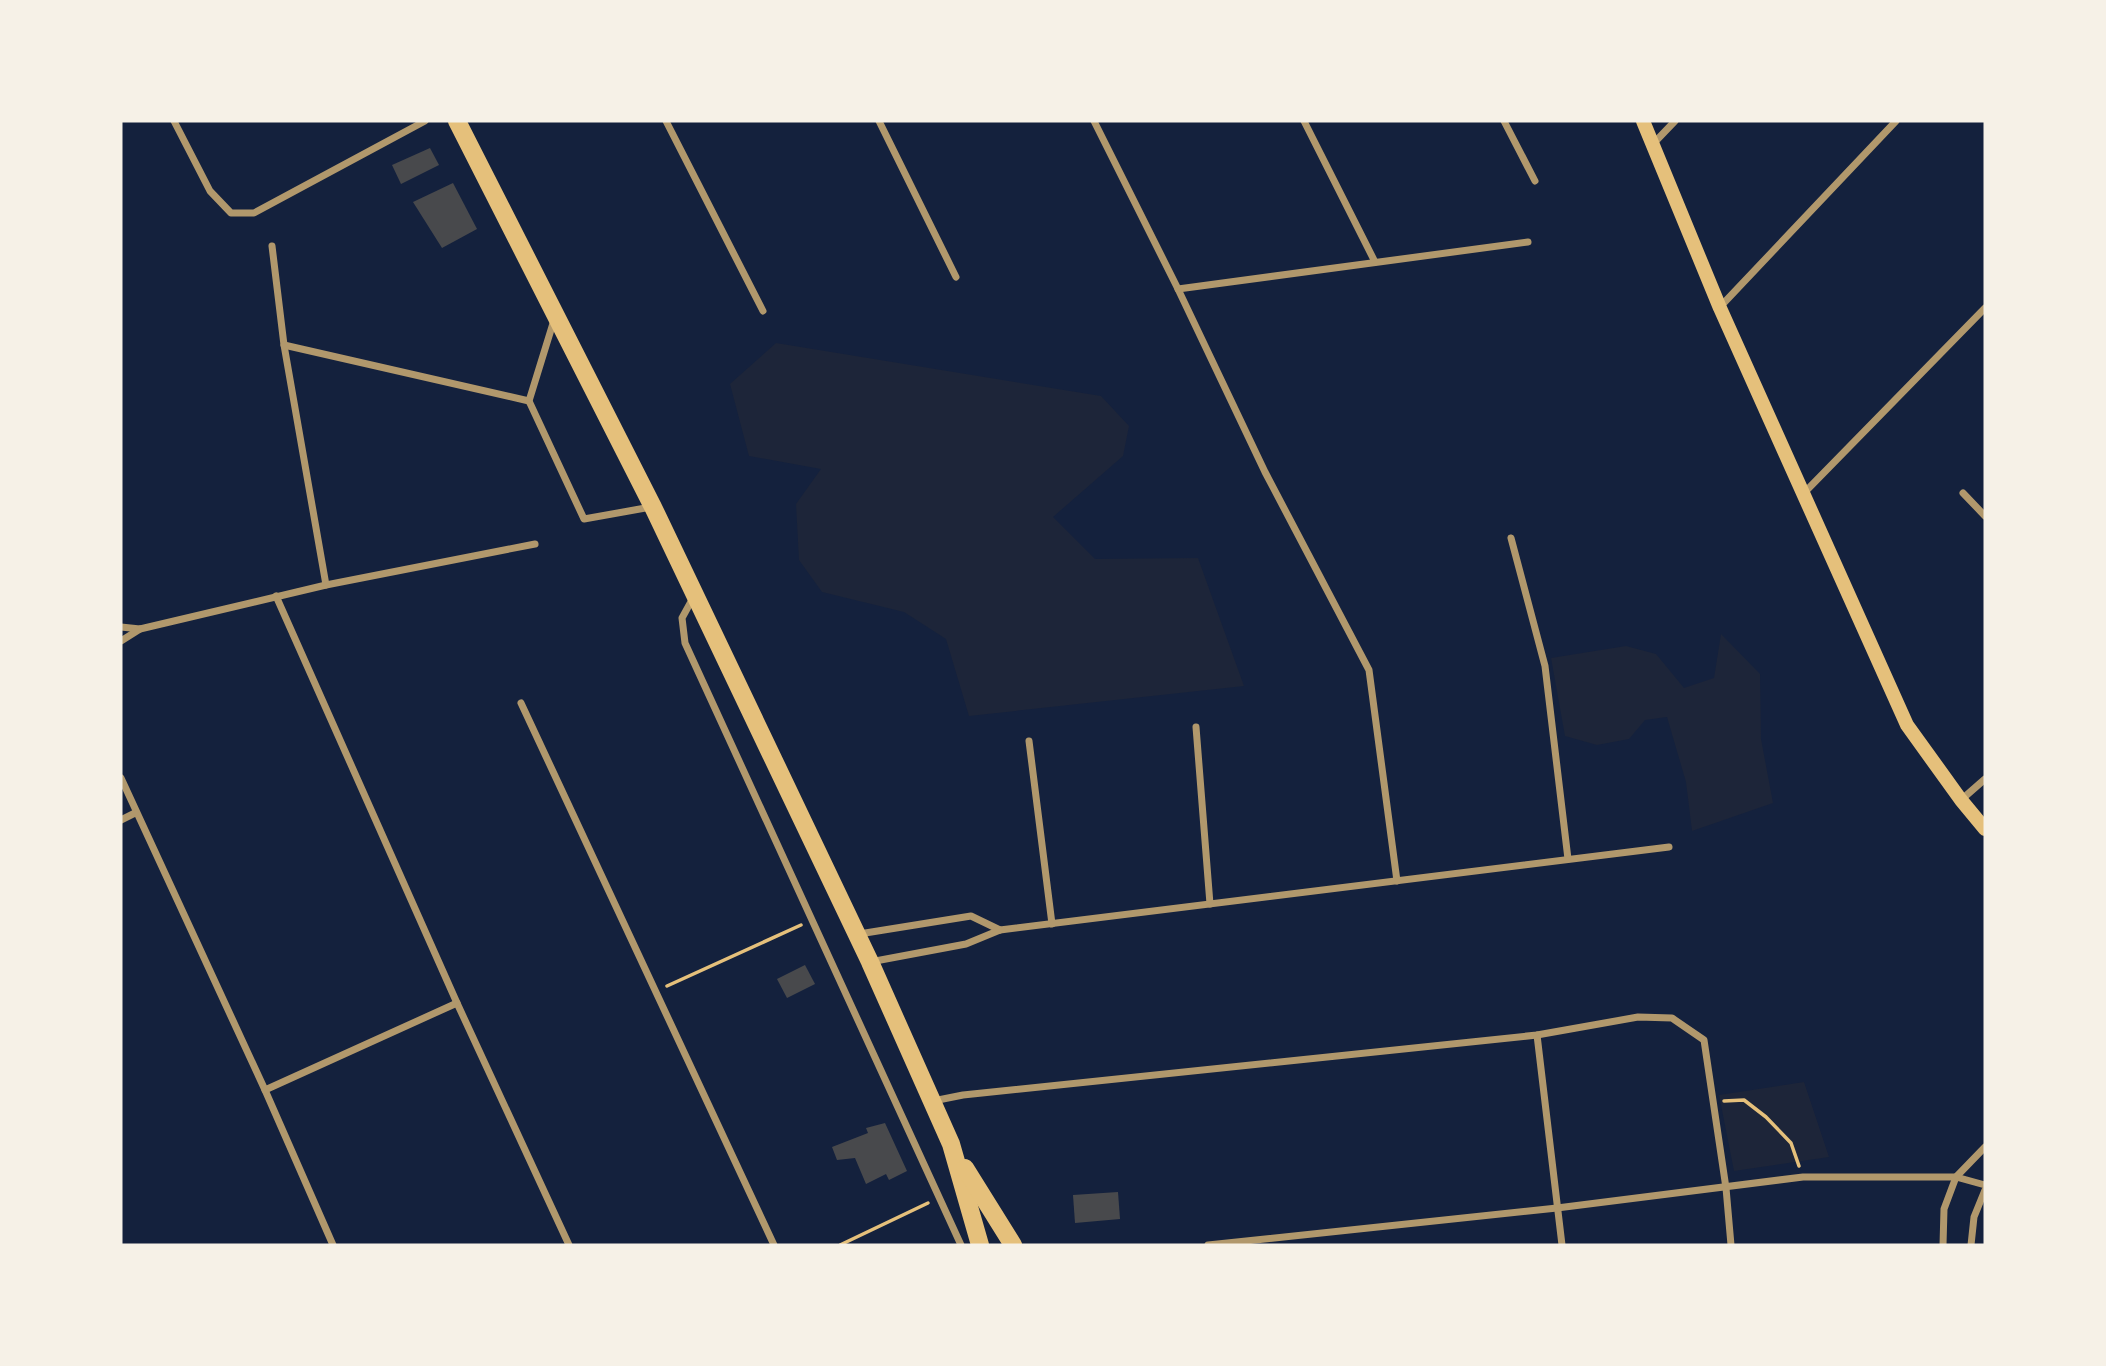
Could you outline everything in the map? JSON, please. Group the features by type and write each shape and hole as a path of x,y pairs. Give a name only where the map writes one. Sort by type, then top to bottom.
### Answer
{"main road":[{"path":"457,121 653,507 870,962 951,1144 980,1245"},
{"path":"1643,121 1720,308 1907,725 1985,829"},
{"path":"951,1144 1013,1245"}],"street":[{"path":"174,121 210,191 230,213 254,213 425,121"},
{"path":"666,121 763,311"},
{"path":"879,121 956,276"},
{"path":"1094,121 1265,472 1369,670 1397,881"},
{"path":"1304,121 1375,262"},
{"path":"1504,121 1535,181"},
{"path":"1652,145 1675,121"},
{"path":"1720,308 1896,121"},
{"path":"1178,289 1528,242"},
{"path":"272,246 284,345 326,585"},
{"path":"1804,493 1985,308"},
{"path":"555,316 529,401 584,519 653,507"},
{"path":"284,345 529,401"},
{"path":"1963,493 1985,516"},
{"path":"1511,538 1545,666 1568,859"},
{"path":"121,628 141,629 326,585 535,544"},
{"path":"695,595 682,618 685,643 961,1245"},
{"path":"276,596 457,1003 569,1245"},
{"path":"121,641 141,629"},
{"path":"522,703 774,1245"},
{"path":"1196,727 1210,904"},
{"path":"1029,741 1052,924"},
{"path":"121,778 265,1090 333,1245"},
{"path":"1961,800 1985,779"},
{"path":"121,820 135,813"},
{"path":"870,962 966,944 1000,930 1669,847"},
{"path":"856,934 971,916 1000,930"},
{"path":"265,1090 457,1003"},
{"path":"933,1101 963,1095 1537,1035 1638,1017 1672,1018 1704,1040 1726,1188 1731,1245"},
{"path":"1537,1035 1562,1245"},
{"path":"1943,1245 1944,1209 1956,1177 1985,1147"},
{"path":"1208,1245 1558,1208 1803,1177 1956,1177 1985,1188 1974,1217 1971,1245"}],"path":[{"path":"655,991 812,920"},
{"path":"1712,1101 1744,1100 1766,1117 1791,1143 1803,1177"},
{"path":"840,1245 939,1197"}],"shaded area":[{"path":"776,343 1101,396 1129,426 1123,456 1053,517 1095,559 1198,558 1244,686 969,716 946,639 904,612 822,592 799,560 796,504 821,469 749,456 730,384"},
{"path":"1721,634 1760,674 1761,739 1773,803 1692,831 1686,782 1667,717 1645,720 1629,739 1597,745 1565,736 1551,658 1626,646 1656,654 1684,688 1714,678"},
{"path":"1804,1082 1829,1157 1734,1171 1719,1095"}],"building":[{"path":"430,148 439,165 401,184 392,165"},
{"path":"453,183 477,229 442,248 413,202"},
{"path":"805,965 815,984 787,998 777,979"},
{"path":"885,1123 907,1171 889,1180 886,1174 866,1184 855,1158 837,1160 832,1147 868,1133 866,1128"},
{"path":"1118,1192 1120,1219 1075,1223 1073,1195"}]}
